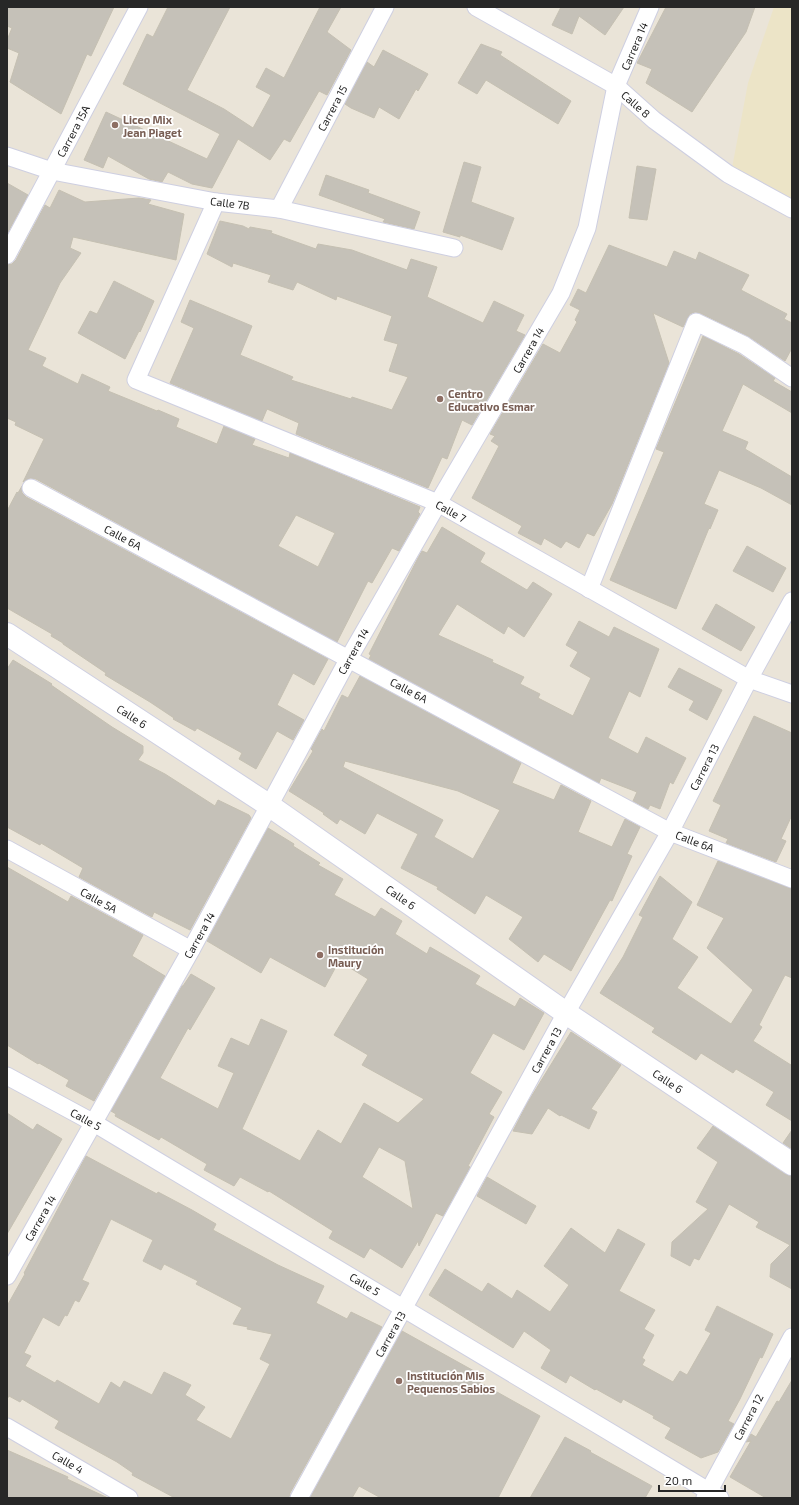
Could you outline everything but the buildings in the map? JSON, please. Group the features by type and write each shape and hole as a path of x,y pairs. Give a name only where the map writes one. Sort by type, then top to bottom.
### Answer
{"street":[{"name":"Carrera 15A","path":"7,255 138,7"},
{"name":"Carrera 15","path":"279,209 385,7"},
{"name":"Calle 8","path":"476,7 616,86 654,120 728,174 792,209"},
{"name":"Carrera 14","path":"7,1276 191,950 349,658 561,293 587,228 616,86 650,7"},
{"name":"Calle 7B","path":"7,156 52,171 216,202 279,209 454,248"},
{"name":"Calle 7","path":"216,202 136,380 438,503 749,679 792,694"},
{"path":"589,589 696,322 744,345 792,378"},
{"name":"Calle 6A","path":"31,488 670,832 792,879"},
{"name":"Carrera 13","path":"299,1498 566,1013 670,832 749,679 792,601"},
{"name":"Calle 6","path":"7,634 270,806 566,1013 792,1164"},
{"name":"Calle 5A","path":"7,849 191,950"},
{"name":"Calle 5","path":"7,1076 94,1123 404,1308 711,1496"},
{"name":"Carrera 12","path":"711,1496 792,1336"},
{"name":"Calle 4","path":"7,1427 129,1498"}],"shaded area":[{"path":"774,7 792,7 792,202 732,168 748,83"}],"place":[{"name":"Liceo Mix Jean Piaget","path":"115,125"},
{"name":"Centro Educativo Esmar","path":"440,399"},
{"name":"Institución Maury","path":"320,955"},
{"name":"Institución Mis Pequenos Sabios","path":"399,1381"}]}
